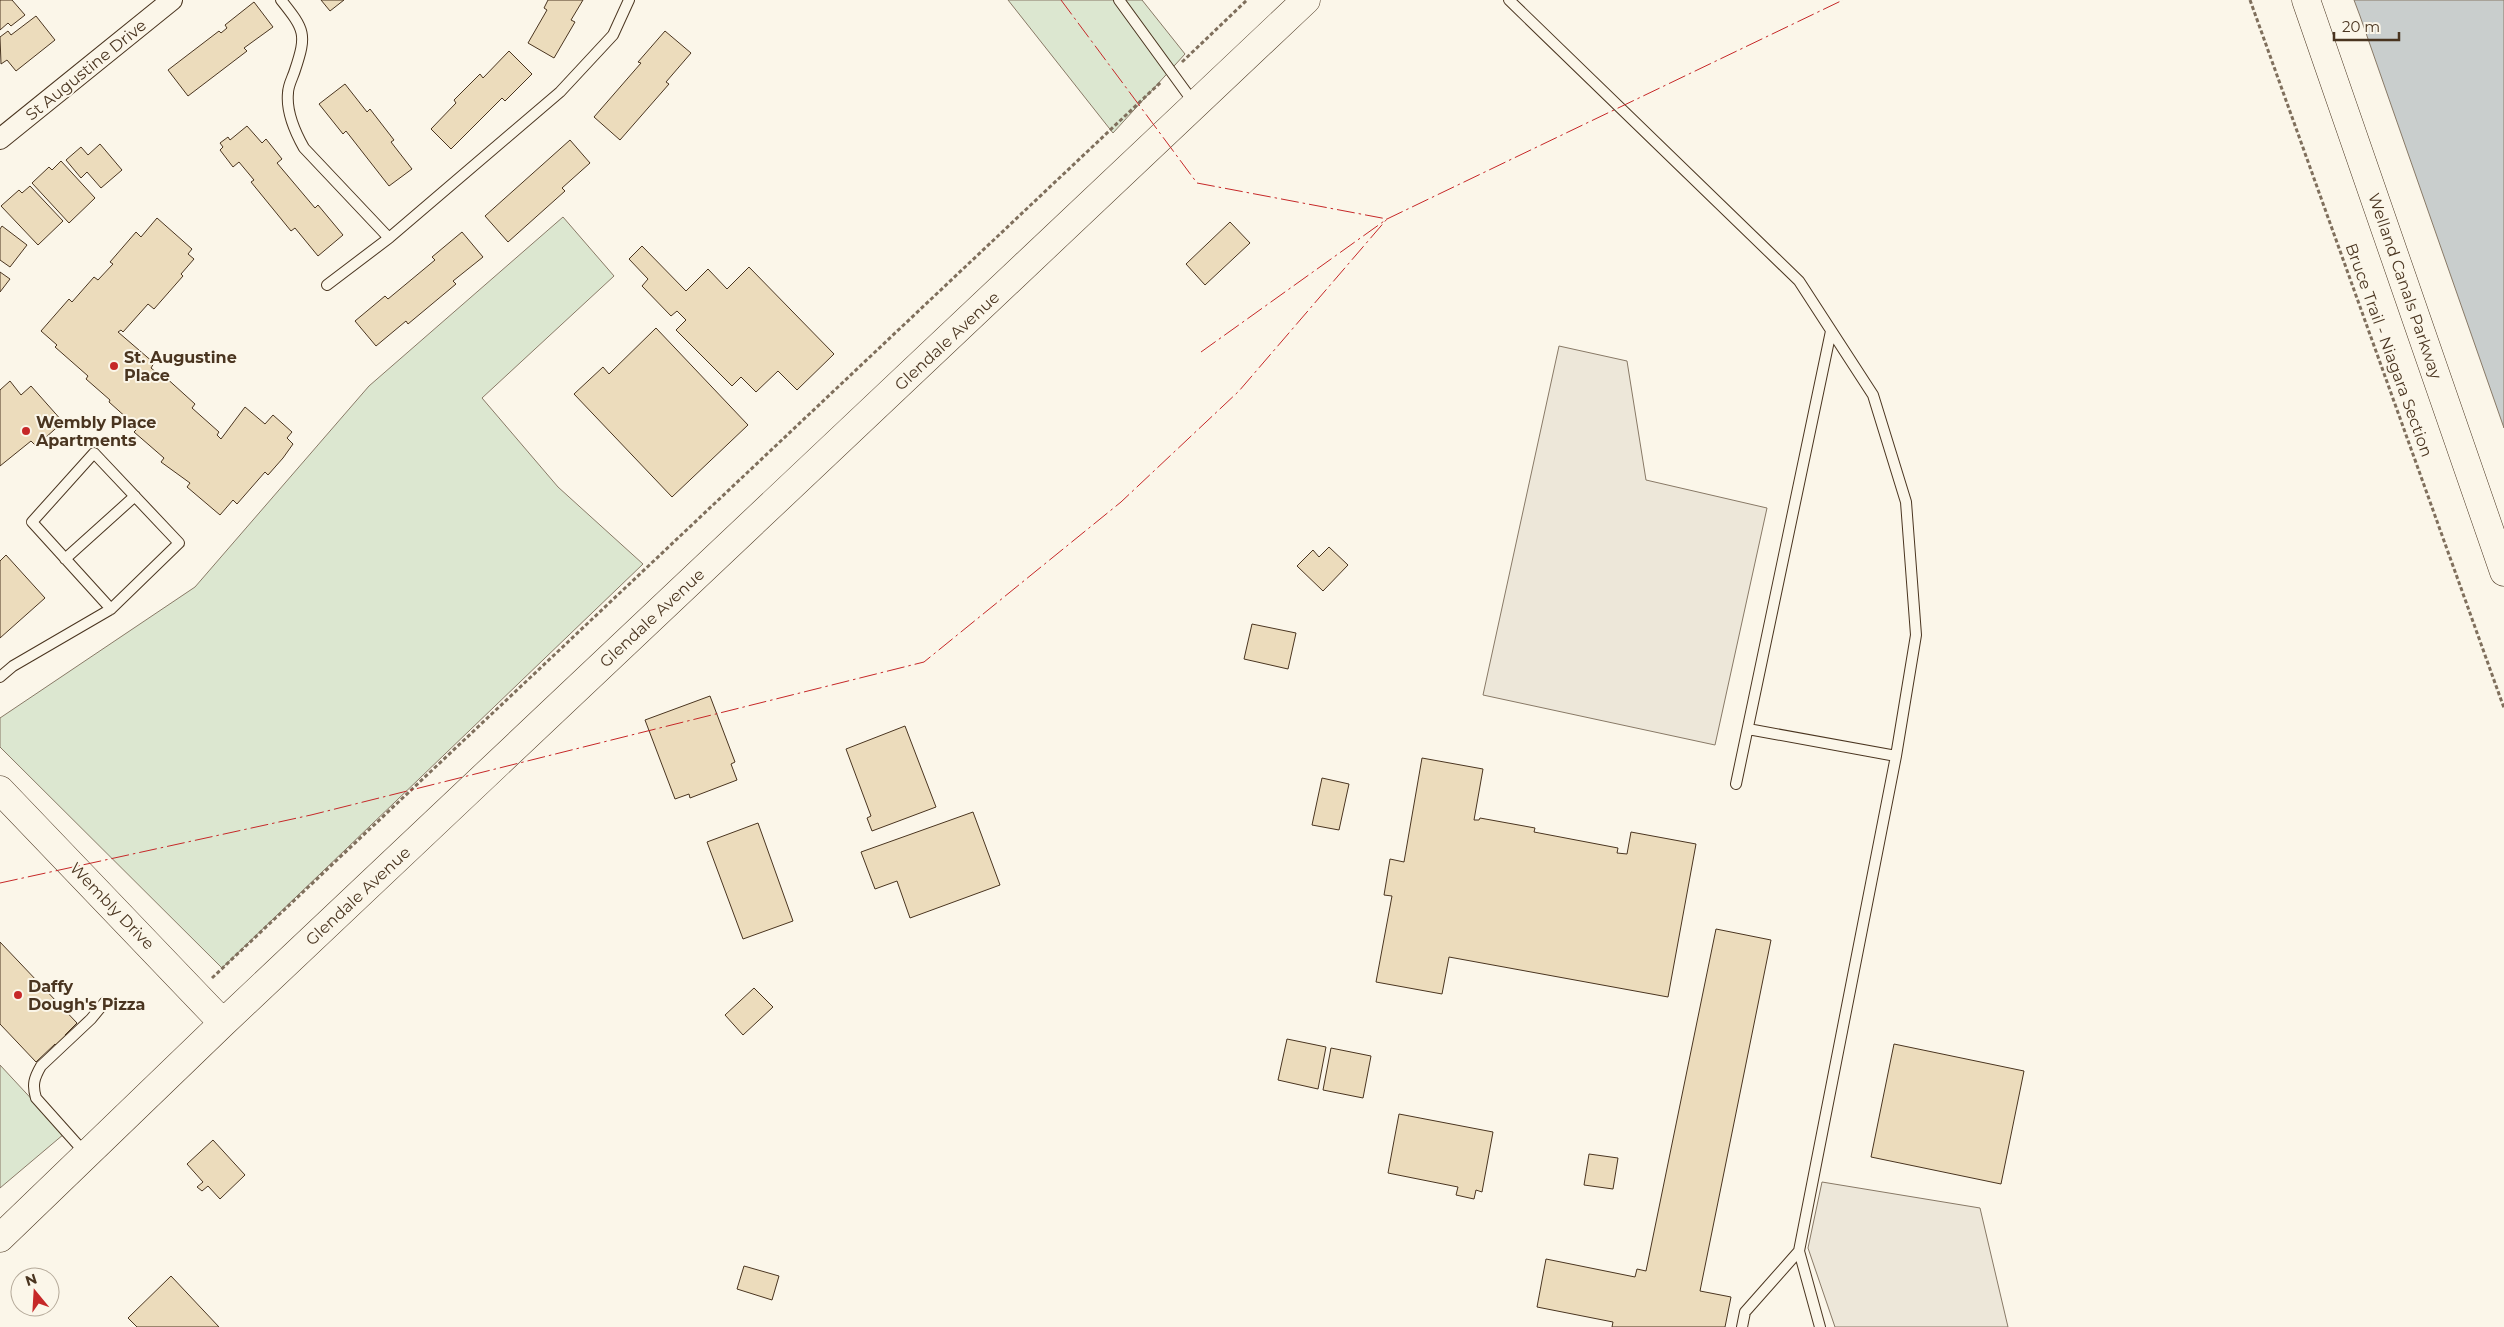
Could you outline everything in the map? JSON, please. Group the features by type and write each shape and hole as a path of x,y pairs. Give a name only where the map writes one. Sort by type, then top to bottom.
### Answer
{"main road":[{"name":"Glendale Avenue","path":"0,1238 223,1023 1196,106 1306,0"},
{"name":"Welland Canals Parkway","path":"2306,0 2504,572"},
{"name":"Wembly Drive","path":"0,790 223,1023"}],"street":[{"name":"St Augustine Drive","path":"0,139 172,0"}],"lane":[{"path":"281,0 296,19 304,44 288,92 289,112 296,134 304,148 389,238"},
{"path":"327,285 389,238 560,92 614,35 629,0"},
{"path":"1119,0 1196,106"},
{"path":"1509,0 1799,280 1873,395 1906,502 1916,635 1896,756 1799,1251 1820,1327"},
{"path":"1736,784 1831,331"},
{"path":"0,677 13,666 111,609 179,543 94,452 32,522 111,609"},
{"path":"65,559 135,496"},
{"path":"1748,729 1896,756"},
{"path":"86,1155 36,1098 33,1088 35,1076 40,1066 91,1019 104,1002"},
{"path":"1742,1327 1745,1312 1799,1251"}],"path":[{"path":"195,994 1247,0"},
{"name":"Bruce Trail - Niagara Section","path":"2250,0 2504,708"}],"green space":[{"path":"1008,0 1142,0 1185,54 1113,133"},
{"path":"563,217 614,276 482,398 558,487 643,564 222,968 0,747 0,718 195,587 369,386"},
{"path":"0,1065 64,1134 0,1188"}],"shaded area":[{"path":"2354,0 2504,0 2504,428 2360,16"},
{"path":"1559,346 1627,361 1646,480 1767,508 1715,745 1483,695"},
{"path":"1822,1182 1980,1208 2008,1327 1835,1327 1808,1248"}],"building":[{"path":"0,0 12,0 25,15 11,26 8,23 0,30"},
{"path":"321,0 344,0 330,11"},
{"path":"548,0 583,0 571,20 575,22 554,58 528,43 547,10 544,8"},
{"path":"254,2 273,27 244,48 247,51 188,96 168,70 219,31 221,33 227,28 225,25"},
{"path":"36,16 55,40 16,71 7,60 1,64 0,37 8,31 11,35"},
{"path":"665,31 691,53 666,82 669,84 620,140 594,117 641,63 638,62"},
{"path":"509,51 532,74 505,101 502,98 451,149 431,129 456,103 454,100 480,74 483,78"},
{"path":"345,84 367,112 370,109 394,140 391,142 412,169 389,186 346,131 343,134 319,104"},
{"path":"247,126 262,143 266,139 282,159 277,163 315,208 318,205 343,235 318,256 295,228 291,231 251,182 254,180 239,162 233,167 220,150 223,147 220,143 228,137 230,140"},
{"path":"570,140 590,163 562,188 565,191 508,242 485,216"},
{"path":"100,144 122,170 101,188 87,172 81,178 66,160 81,147 88,155"},
{"path":"61,161 95,198 69,223 32,183 49,167 52,170"},
{"path":"30,186 63,221 38,245 1,206 19,190 22,193"},
{"name":"St. Augustine Place","path":"157,218 192,249 188,254 194,259 181,274 183,276 154,309 148,304 123,332 121,330 118,332 154,363 151,368 162,377 163,375 195,404 192,408 219,432 217,435 221,439 245,407 265,424 273,415 292,432 287,438 293,444 283,458 268,475 265,472 237,504 233,500 220,515 187,487 190,483 161,462 164,458 134,432 138,428 86,379 88,376 55,347 57,345 41,331 69,299 72,302 94,277 98,280 113,264 110,262 136,232 141,237"},
{"path":"1230,222 1250,243 1205,285 1186,264"},
{"path":"2,226 27,245 10,267 0,260 0,229"},
{"path":"462,232 483,257 453,281 456,284 408,324 406,321 376,346 355,321 385,296 388,299 435,260 432,257"},
{"path":"642,246 686,291 708,269 727,289 749,267 834,354 797,390 778,371 756,392 741,377 732,386 676,330 686,320 677,311 671,316 642,286 648,279 629,259"},
{"path":"0,272 10,279 0,292"},
{"path":"656,328 748,425 672,497 574,394 603,367 609,374"},
{"name":"Wembly Place Apartments","path":"10,381 21,395 31,386 63,422 36,446 31,441 0,466 0,390"},
{"path":"1329,547 1348,565 1323,591 1297,566 1313,550 1319,557"},
{"path":"6,555 45,598 0,638 0,561"},
{"path":"1252,624 1296,633 1288,669 1244,659"},
{"path":"710,696 735,762 731,764 737,780 690,798 689,794 675,799 645,720"},
{"path":"905,726 936,807 872,831 867,818 871,816 846,749"},
{"path":"1422,758 1483,769 1474,820 1479,820 1480,818 1535,828 1534,832 1618,848 1617,853 1627,854 1631,832 1696,844 1668,997 1449,957 1442,994 1376,982 1392,896 1384,895 1390,859 1404,862"},
{"path":"1322,778 1349,784 1339,830 1312,825"},
{"path":"973,812 1000,885 910,918 897,881 875,889 861,852"},
{"path":"758,823 793,921 743,939 707,842"},
{"path":"1716,929 1771,940 1700,1291 1731,1297 1725,1327 1612,1327 1613,1322 1537,1307 1546,1259 1635,1277 1637,1269 1646,1271"},
{"path":"0,942 77,1023 65,1035 68,1039 59,1048 55,1044 36,1062 0,1024"},
{"path":"754,988 773,1007 743,1035 725,1015"},
{"path":"1287,1039 1326,1047 1318,1089 1278,1080"},
{"path":"1894,1044 2024,1071 2001,1184 1871,1157"},
{"path":"1331,1048 1371,1056 1363,1098 1323,1090"},
{"path":"1399,1114 1493,1132 1482,1192 1476,1190 1474,1199 1456,1195 1458,1187 1388,1173"},
{"path":"213,1140 245,1175 220,1199 208,1186 202,1191 197,1187 203,1182 187,1164"},
{"path":"1589,1154 1618,1158 1613,1189 1584,1185"},
{"path":"744,1266 779,1276 772,1300 737,1289"},
{"path":"171,1276 219,1327 137,1327 128,1318"}],"power":[{"path":"1061,0 1197,183 1387,219"},
{"path":"1201,352 1387,219 1843,0"},
{"path":"0,883 311,815 924,662 1121,502 1239,391 1387,219"}],"place":[{"name":"St. Augustine Place","path":"114,366"},
{"name":"Wembly Place Apartments","path":"26,431"},
{"name":"Daffy Dough's Pizza","path":"18,995"}]}
